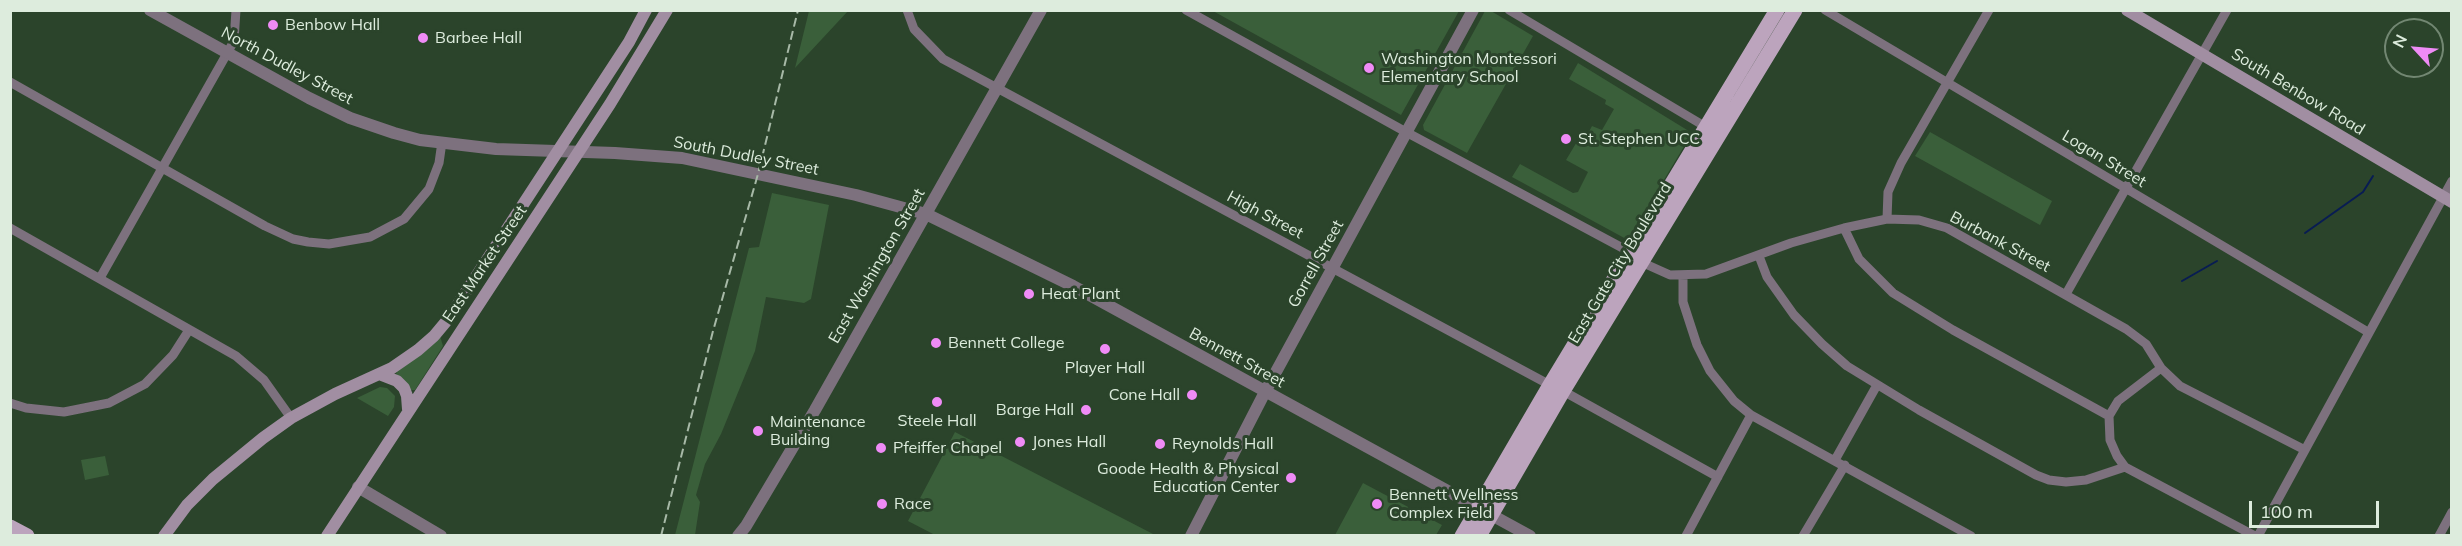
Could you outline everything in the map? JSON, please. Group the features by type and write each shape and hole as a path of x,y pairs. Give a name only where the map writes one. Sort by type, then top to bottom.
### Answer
{"main road":[{"name":"East Market Street","path":"164,536 187,505 213,478 263,438 291,418 379,374 418,350 449,318 629,42 646,10"},
{"name":"East Market Street","path":"327,536 450,345 579,152 667,10"},
{"name":"East Gate City Boulevard","path":"1636,257 1707,128 1777,10"},
{"name":"East Gate City Boulevard","path":"1462,536 1484,511 1636,257 1795,10"},
{"name":"South Benbow Road","path":"2127,10 2447,199"},
{"path":"449,318 446,337 450,345"},
{"path":"379,374 397,381 404,388 408,410"},
{"name":"East Gate City Boulevard","path":"1479,536 1484,511"},
{"path":"10,527 27,536"}],"street":[{"name":"North Dudley Street","path":"150,10 226,54 350,118 394,133 442,142 496,149 556,152"},
{"path":"100,278 234,41 236,10"},
{"name":"High Street","path":"906,10 914,29 943,59 1557,388 1718,477"},
{"name":"East Washington Street","path":"738,536 800,436 1041,10"},
{"name":"Burbank Street","path":"1186,10 1661,272 1683,276 1706,274 1791,243 1887,219 1919,220 1947,228 2126,329 2146,344 2161,368 2180,386 2305,450"},
{"name":"Gorrell Street","path":"1191,536 1265,392 1473,10"},
{"path":"1509,10 1707,128"},
{"name":"Logan Street","path":"1825,10 2368,332"},
{"path":"1887,219 1888,192 1892,180 1989,10"},
{"path":"2066,294 2227,10"},
{"path":"10,82 265,226 293,239 328,244 370,237 404,219 429,189 439,163 442,142"},
{"name":"South Dudley Street","path":"556,152 682,158 856,195 926,214"},
{"path":"2161,368 2118,401 2109,416 2110,440 2117,456 2125,467 2257,536 2368,332 2447,199 2451,181"},
{"name":"Bennett Street","path":"926,214 1073,286 1530,536"},
{"path":"10,228 226,350 253,369 273,390 291,418"},
{"path":"1844,228 1859,259 1893,293 1963,336 2109,416"},
{"path":"1759,256 1767,276 1794,315 1847,366 1877,385 2036,475 2049,480 2066,482 2086,480 2125,467"},
{"path":"1683,276 1683,302 1697,345 1722,389 1751,415 1971,536"},
{"path":"10,404 64,412 109,403 145,384 173,355 189,330"},
{"path":"1835,460 1877,385"},
{"path":"1686,536 1751,415"},
{"path":"1803,536 1845,465"},
{"path":"358,488 441,536"},
{"path":"2439,536 2451,512"}],"green space":[{"name":"Washington Montessori Elementary School","path":"1459,10 1401,115 1213,11"},
{"path":"809,11 848,11 795,68"},
{"path":"1485,11 1491,11 1533,36 1467,153 1424,130 1423,125"},
{"path":"1578,63 1692,133 1628,240 1512,177 1520,164 1573,193 1578,192 1588,172 1566,160 1578,140 1584,141 1592,126 1602,130 1614,109 1605,104 1606,100 1569,79"},
{"path":"1930,132 2052,201 2040,225 1915,156"},
{"path":"772,193 829,205 811,299 804,303 766,297 755,351 721,434 705,464 696,495 700,502 695,535 675,535 749,248 759,247"},
{"path":"440,336 443,346 415,390 410,390 396,375 397,371"},
{"path":"380,387 387,388 395,396 394,407 388,416 357,398"},
{"path":"955,432 1155,535 935,535 908,521"},
{"path":"105,456 109,475 85,480 81,460"},
{"name":"Bennett Wellness Complex Field","path":"1363,483 1442,525 1436,535 1335,535"}],"waterway":[{"path":"2305,233 2363,192 2373,176"},
{"path":"2182,281 2217,261"}],"railway":[{"path":"661,536 713,331 758,174 798,10"}],"place":[{"name":"Benbow Hall","path":"273,25"},
{"name":"Barbee Hall","path":"423,38"},
{"name":"Washington Montessori Elementary School","path":"1369,68"},
{"name":"St. Stephen UCC","path":"1566,139"},
{"name":"Heat Plant","path":"1029,294"},
{"name":"Bennett College","path":"936,343"},
{"name":"Player Hall","path":"1105,349"},
{"name":"Cone Hall","path":"1192,395"},
{"name":"Steele Hall","path":"937,402"},
{"name":"Barge Hall","path":"1086,410"},
{"name":"Maintenance Building","path":"758,431"},
{"name":"Jones Hall","path":"1020,442"},
{"name":"Reynolds Hall","path":"1160,444"},
{"name":"Pfeiffer Chapel","path":"881,448"},
{"name":"Goode Health & Physical Education Center","path":"1291,478"},
{"name":"Race","path":"882,504"},
{"name":"Bennett Wellness Complex Field","path":"1377,504"}]}
